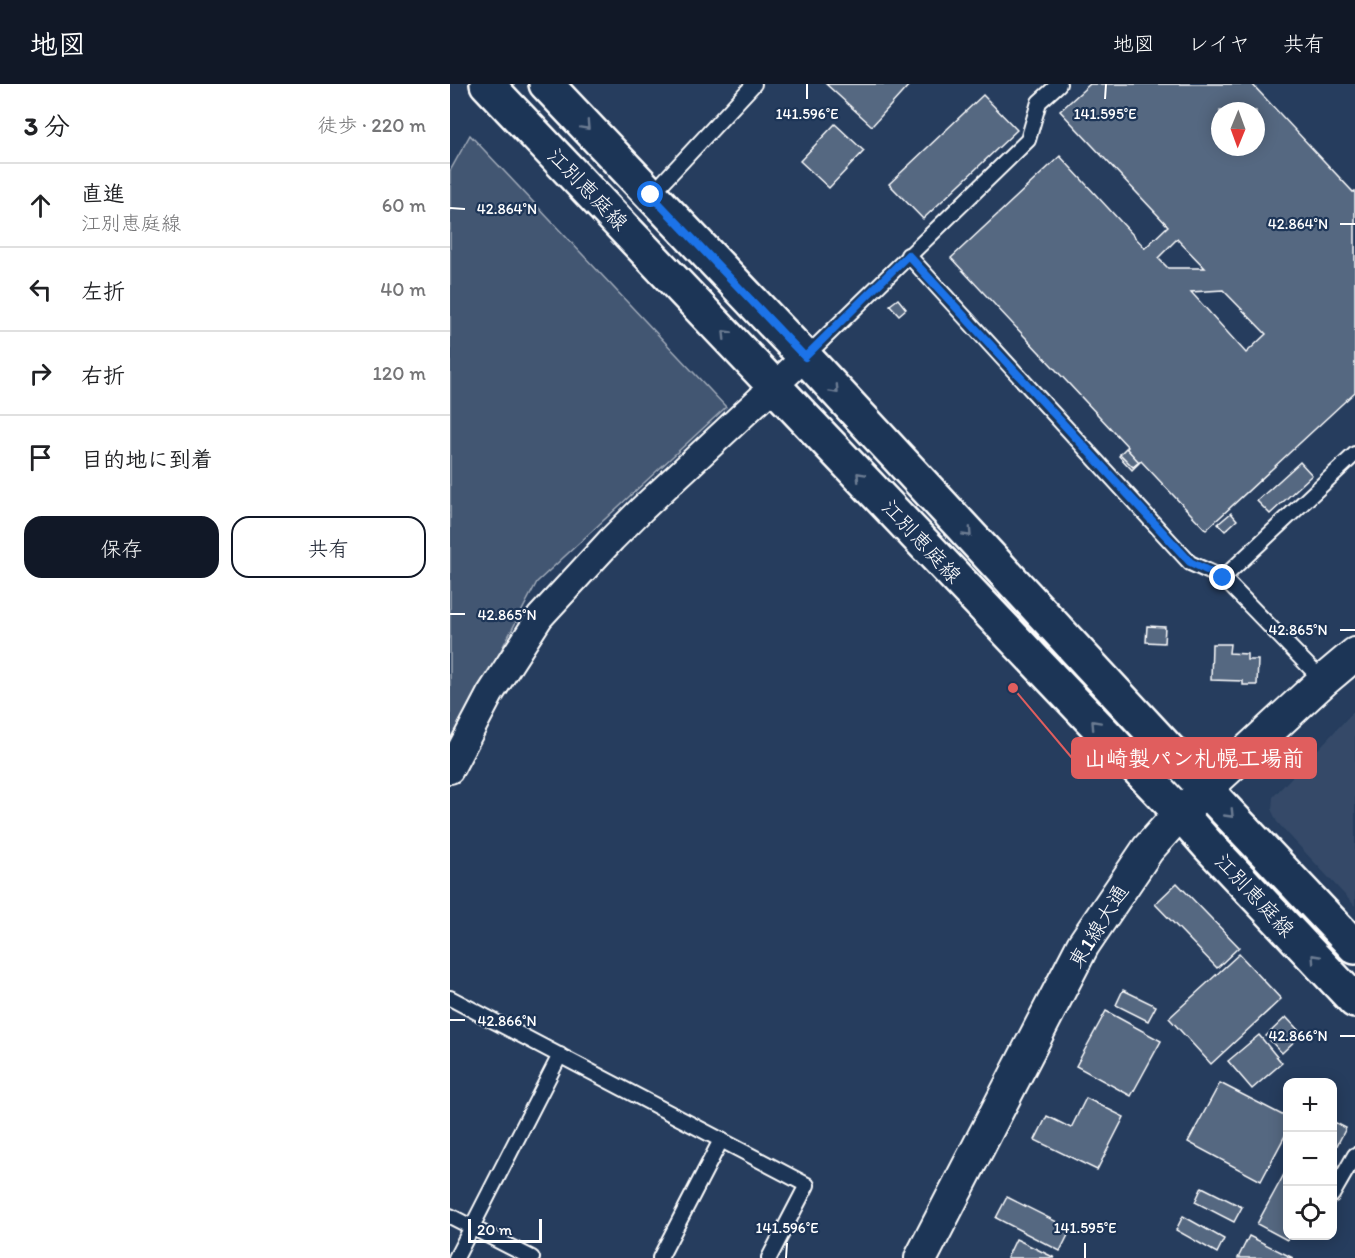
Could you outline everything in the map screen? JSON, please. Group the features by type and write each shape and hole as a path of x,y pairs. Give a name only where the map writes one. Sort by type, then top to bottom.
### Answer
{"main road":[{"name":"江別恵庭線","path":"488,84 1180,813 1355,1001"},
{"name":"江別恵庭線","path":"546,84 805,357 1206,790 1355,947"}],"street":[{"path":"450,770 490,694 540,617 642,509 805,357"},
{"name":"東1線大通","path":"921,1258 1083,945 1148,849 1180,813 1323,681 1355,655"}],"lane":[{"path":"651,195 754,84"},
{"path":"805,357 1028,140 1039,102 1059,84"},
{"path":"908,255 1190,562 1223,578 1323,681"},
{"path":"1223,578 1355,453"},
{"path":"450,998 807,1185 768,1258"},
{"path":"456,1258 560,1055"},
{"path":"660,1258 721,1140"},
{"path":"1337,1187 1355,1155"},
{"path":"450,1216 532,1258"}],"shaded area":[{"path":"470,135 726,407 537,582 450,747 450,171"},
{"path":"1355,710 1355,906 1277,822 1272,811 1273,797"}],"building":[{"path":"826,84 910,84 872,126"},
{"path":"1090,84 1252,84 1353,192 1355,191 1355,392 1206,530 1141,461 1132,470 1119,456 1128,447 951,258 1060,156 1145,248 1168,226 1060,111","holes":["1177,239 1205,268 1168,268 1158,258","1223,290 1266,334 1246,353 1191,292"]},
{"path":"983,95 1017,130 923,219 889,184"},
{"path":"835,124 864,151 829,188 800,161"},
{"path":"898,299 906,309 899,315 890,305"},
{"path":"1126,448 1139,462 1133,467 1120,454"},
{"path":"1300,462 1312,475 1270,514 1257,501"},
{"path":"1231,513 1237,520 1225,531 1218,524"},
{"path":"1147,626 1165,627 1164,643 1146,642"},
{"path":"1212,644 1230,644 1229,653 1247,654 1247,660 1258,660 1257,685 1243,685 1243,681 1211,680"},
{"path":"1177,883 1239,947 1217,968 1155,904"},
{"path":"1239,954 1281,999 1211,1064 1169,1018"},
{"path":"1123,990 1156,1006 1148,1021 1116,1005"},
{"path":"1106,1011 1161,1041 1131,1096 1076,1066"},
{"path":"1286,1017 1302,1034 1282,1053 1266,1036"},
{"path":"1259,1035 1282,1063 1252,1089 1228,1061"},
{"path":"1220,1083 1283,1115 1283,1139 1261,1181 1188,1142"},
{"path":"1086,1098 1124,1117 1097,1170 1035,1140 1047,1116 1071,1128"},
{"path":"1337,1124 1346,1128 1337,1145"},
{"path":"1283,1176 1283,1238 1257,1224"},
{"path":"1202,1187 1242,1207 1234,1222 1195,1202"},
{"path":"1007,1197 1071,1229 1060,1251 996,1218"},
{"path":"1183,1216 1224,1239 1217,1253 1176,1230"},
{"path":"1249,1236 1293,1258 1238,1258"},
{"path":"1016,1239 1055,1258 1007,1258"}],"place":[{"name":"山崎製パン札幌工場前","path":"1013,688"}],"route":[{"path":"651,195 805,357 908,255 1190,562 1223,578"}]}
